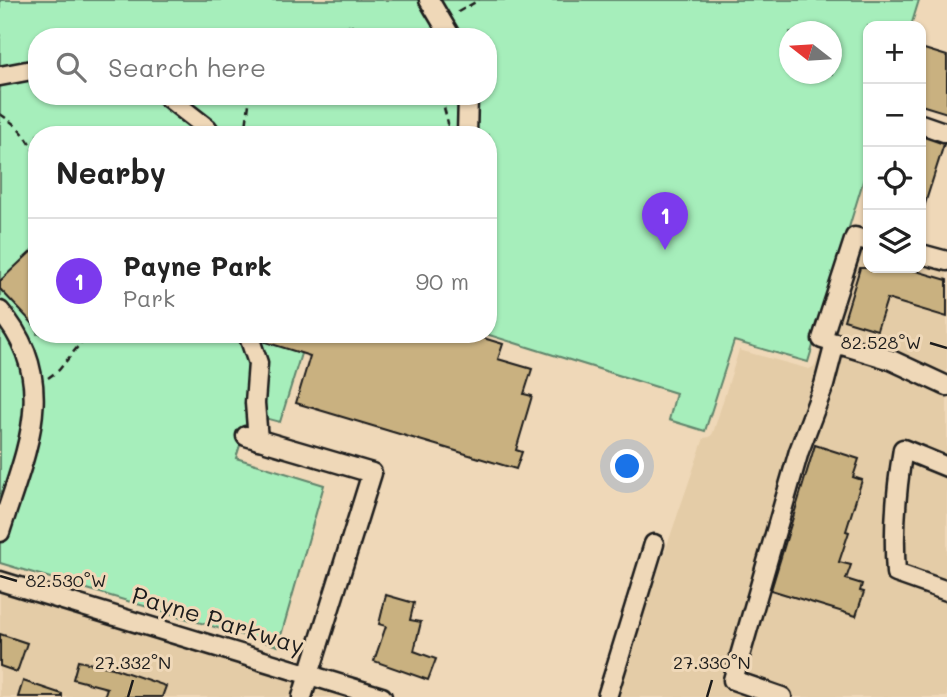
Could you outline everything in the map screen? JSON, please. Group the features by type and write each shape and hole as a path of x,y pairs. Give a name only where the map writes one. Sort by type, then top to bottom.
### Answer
{"street":[{"path":"429,0 434,4 446,28"},
{"path":"0,76 28,71"},
{"path":"178,105 204,126"},
{"path":"467,126 468,105"},
{"path":"926,126 947,132"},
{"path":"782,697 732,689 799,452 824,385 829,341 855,237 863,239"},
{"path":"926,255 947,261"},
{"path":"0,311 19,340 29,363 34,388 33,429 0,532"},
{"path":"829,341 891,360 947,386"},
{"path":"251,343 258,363 252,438 372,473 302,697"},
{"path":"947,467 903,449 896,491 895,560 895,573 947,591"},
{"path":"607,697 654,544"},
{"name":"Payne Parkway","path":"0,581 382,697"}],"path":[{"path":"453,15 479,0"},
{"path":"332,28 342,25 362,28"},
{"path":"246,126 249,105"},
{"path":"444,105 448,126"},
{"path":"0,114 13,122 28,141"},
{"path":"34,388 59,370 81,343"}],"shaded area":[{"path":"855,237 863,239 863,273 926,273 926,254 947,260 947,376 895,352 826,331"},
{"path":"821,348 887,368 947,396 947,697 618,697 640,624 704,438 713,433 739,350 809,369 815,366"},
{"path":"0,590 297,680 292,697 0,697"},
{"path":"316,685 353,697 312,697"}],"green space":[{"path":"0,0 919,0 913,21 863,21 863,181 808,362 734,341 705,431 669,420 676,393 497,337 497,126 28,126 28,343 304,343 280,422 250,414 236,458 324,485 278,646 0,563"}],"building":[{"path":"926,50 947,56 947,113 926,107"},
{"path":"926,138 944,144 926,201"},
{"path":"28,255 28,319 0,289 0,281"},
{"path":"860,268 863,268 863,273 923,273 947,280 947,317 887,299 877,330 844,320"},
{"path":"268,343 503,344 498,359 532,369 524,394 532,396 516,450 522,452 516,469 296,403 310,356"},
{"path":"815,445 859,459 853,477 862,480 839,562 851,565 846,579 862,584 860,591 864,592 856,616 771,590"},
{"path":"386,595 414,603 410,620 421,622 414,651 436,659 428,680 374,661 386,626 379,624"},
{"path":"0,634 27,643 17,672 0,666"},
{"path":"78,661 113,668 166,686 162,697 104,697 107,688 73,679"},
{"path":"23,681 62,694 62,697 18,697"}],"place":[{"name":"Payne Park","path":"665,250"}]}
